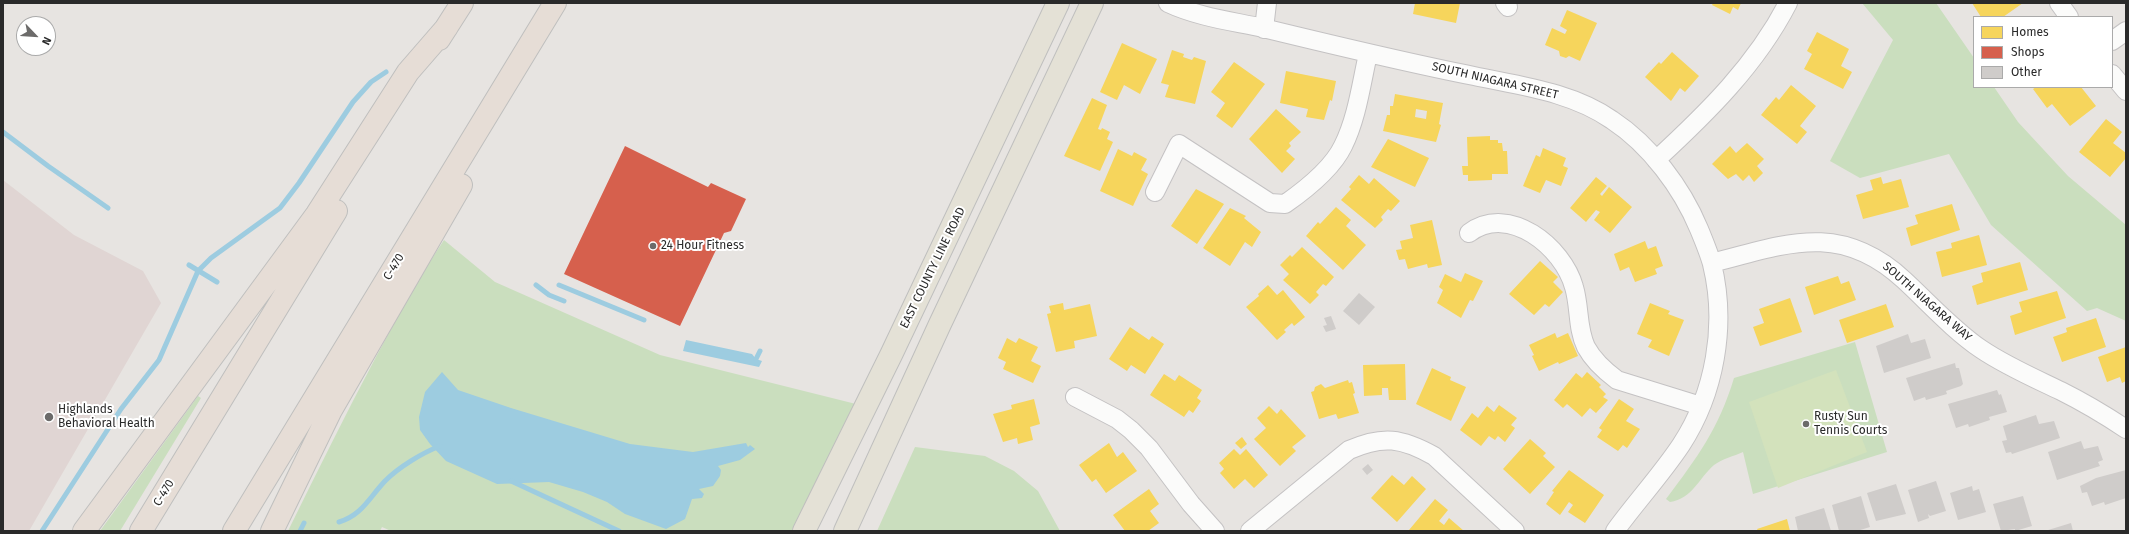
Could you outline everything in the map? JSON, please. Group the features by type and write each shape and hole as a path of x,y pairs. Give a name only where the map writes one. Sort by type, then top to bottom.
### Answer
{"highway":[{"name":"C-470","path":"141,531 462,3"},
{"name":"C-470","path":"234,531 555,3"},
{"path":"84,531 317,214 408,72 447,27"},
{"path":"272,531 317,436 350,374 482,151 508,79"}],"main road":[{"name":"EAST COUNTY LINE ROAD","path":"804,531 891,355 1058,3"},
{"path":"845,531 943,317 1092,3"}],"street":[{"name":"SOUTH NIAGARA STREET","path":"1168,3 1199,15 1368,54 1531,88 1562,96 1586,105 1613,120 1656,160 1690,208 1712,263 1718,306 1717,338 1714,363 1702,406 1681,445 1615,531"},
{"path":"1264,29 1267,3"},
{"path":"1656,160 1698,122 1726,92 1767,38 1788,3"},
{"path":"2059,3 2068,16"},
{"path":"2113,41 2126,31"},
{"path":"1155,192 1179,144 1270,203 1285,204 1308,187 1343,147 1353,121 1368,54"},
{"path":"2113,75 2126,90"},
{"path":"1469,233 1476,227 1486,224 1510,224 1540,238 1555,252 1569,274 1578,305 1577,314 1582,336 1587,347 1603,368 1617,380 1702,406"},
{"name":"SOUTH NIAGARA WAY","path":"1712,263 1786,244 1804,241 1820,241 1861,251 1888,266 1963,335 1980,348 2014,369 2084,403 2126,429"},
{"path":"1075,396 1117,419 1132,430 1149,448 1191,504 1214,531"},
{"path":"1250,531 1349,450 1365,443 1385,439 1419,447 1434,456 1515,531"}],"shaded area":[{"name":"Highlands Behavioral Health","path":"3,180 74,235 143,271 161,303 29,531 3,531"}],"green space":[{"path":"1862,3 1936,3 1973,57 1973,88 1995,88 2018,122 2068,176 2126,225 2126,321 2097,308 2087,311 1991,225 1949,154 1860,178 1830,161 1893,40"},
{"path":"444,240 495,282 660,355 856,404 795,531 391,531 382,527 380,531 288,531 377,355 417,282"},
{"name":"Rusty Sun Tennis Courts","path":"1855,342 1887,452 1753,494 1743,452 1724,459 1714,465 1684,497 1670,502 1666,499 1688,470 1706,442 1728,396 1734,378"},
{"name":"Rusty Sun Tennis Courts","path":"1836,370 1867,452 1778,488 1749,402"},
{"path":"198,396 201,398 120,531 100,531"},
{"path":"915,447 985,456 1014,471 1038,491 1060,531 877,531"}],"water":[{"path":"686,340 752,354 756,359 762,361 759,367 683,351"},
{"path":"442,372 458,390 511,408 630,444 693,452 746,443 748,447 750,445 755,449 740,460 718,466 721,470 720,476 713,486 699,489 704,494 702,498 692,499 685,519 666,529 625,514 607,502 583,492 549,482 497,484 446,461 430,444 420,430 419,417 425,392"}],"building: Homes":[{"path":"1415,3 1460,3 1456,23 1413,14"},
{"path":"1713,3 1741,3 1738,10 1733,7 1730,14 1712,5"},
{"path":"1972,3 2023,3 2004,16 1980,16"},
{"path":"1567,10 1597,23 1580,61 1569,56 1566,58 1560,56 1559,51 1545,45 1552,28 1565,34 1567,30 1560,26"},
{"path":"1817,32 1849,49 1841,66 1852,72 1843,89 1804,69 1812,54 1807,51"},
{"path":"1122,43 1157,59 1140,94 1124,85 1117,100 1100,92"},
{"path":"1172,50 1184,54 1183,57 1192,60 1194,57 1206,61 1195,104 1165,97 1169,85 1161,83"},
{"path":"1672,52 1699,76 1685,92 1680,88 1671,101 1645,77 1659,62 1661,64"},
{"path":"1234,62 1265,84 1232,128 1216,116 1225,103 1211,92"},
{"path":"1286,71 1336,81 1332,101 1330,100 1324,120 1306,117 1308,109 1280,103"},
{"path":"1791,85 1816,106 1800,126 1807,132 1797,144 1761,115 1776,97 1779,100"},
{"path":"2082,88 2096,106 2070,126 2052,104 2047,108 2033,89"},
{"path":"1395,94 1443,103 1439,124 1441,125 1436,142 1383,131 1387,115 1390,115 1390,106 1393,106","holes":["1416,109 1427,111 1426,119 1415,117"]},
{"path":"1092,98 1107,105 1098,129 1101,130 1102,128 1110,132 1107,139 1113,142 1100,171 1064,156"},
{"path":"1276,109 1301,132 1289,143 1291,146 1286,151 1295,159 1282,173 1249,139"},
{"path":"2106,119 2122,132 2113,143 2126,153 2126,158 2110,177 2079,152"},
{"path":"1490,136 1490,140 1498,140 1498,143 1502,143 1503,151 1507,151 1508,174 1492,174 1492,180 1468,181 1468,175 1463,175 1462,166 1468,166 1467,137"},
{"path":"1388,139 1429,158 1415,187 1371,167"},
{"path":"1747,143 1764,159 1757,166 1763,173 1754,182 1749,175 1743,181 1736,174 1728,179 1712,164 1730,146 1736,153"},
{"path":"1543,148 1566,158 1563,166 1568,168 1561,186 1546,180 1540,193 1523,186 1536,155 1540,157"},
{"path":"1118,149 1132,156 1134,152 1147,159 1141,170 1148,174 1133,206 1100,191"},
{"path":"1359,175 1369,184 1374,178 1400,201 1391,211 1388,209 1381,217 1383,220 1375,228 1341,200 1351,189 1349,187"},
{"path":"1596,177 1607,186 1600,194 1602,196 1609,187 1632,207 1610,233 1594,220 1600,212 1596,210 1586,222 1570,208"},
{"path":"1881,177 1883,184 1901,179 1909,207 1863,219 1856,195 1873,190 1870,180"},
{"path":"1196,189 1224,204 1197,244 1171,226"},
{"path":"1952,204 1960,230 1911,246 1906,228 1918,224 1915,215"},
{"path":"1336,207 1351,220 1346,226 1366,245 1343,270 1306,236 1318,222 1320,224"},
{"path":"1230,208 1246,216 1244,218 1261,232 1252,247 1245,242 1230,266 1203,248"},
{"path":"1432,220 1442,265 1428,268 1427,264 1408,269 1405,259 1399,260 1396,250 1402,249 1400,241 1413,238 1410,225"},
{"path":"1979,235 1987,265 1942,277 1936,252 1952,248 1951,243"},
{"path":"1645,241 1648,249 1656,246 1663,266 1655,269 1657,274 1635,282 1629,267 1620,271 1614,254"},
{"path":"1302,247 1334,277 1326,286 1323,284 1316,292 1319,295 1310,304 1283,280 1289,274 1280,265 1290,255 1292,257"},
{"path":"1540,261 1558,277 1553,282 1563,292 1549,307 1545,304 1534,315 1509,294"},
{"path":"2020,262 2028,290 1977,305 1972,286 1983,282 1981,273"},
{"path":"1465,273 1483,281 1473,301 1470,300 1461,318 1437,303 1443,290 1439,287 1445,274 1461,282"},
{"path":"1838,276 1841,284 1849,281 1856,300 1814,315 1805,287"},
{"path":"1268,285 1277,295 1283,290 1305,317 1294,326 1292,323 1284,330 1286,332 1277,340 1246,307 1259,296 1258,294"},
{"path":"2057,291 2066,318 2015,335 2010,316 2022,312 2019,302"},
{"path":"1790,298 1802,332 1760,346 1753,327 1764,323 1759,309"},
{"path":"1063,303 1064,310 1090,304 1097,336 1074,341 1075,348 1056,352 1047,314 1051,313 1049,306"},
{"path":"1650,303 1670,311 1668,314 1684,320 1669,356 1648,347 1652,340 1637,334"},
{"path":"1886,304 1894,327 1847,343 1839,320"},
{"path":"2096,318 2106,347 2062,362 2053,337 2067,332 2066,328"},
{"path":"1130,327 1149,340 1152,336 1164,344 1145,374 1131,365 1127,371 1109,359"},
{"path":"1555,333 1557,338 1568,333 1578,356 1559,364 1558,362 1539,371 1529,345"},
{"path":"1007,338 1016,343 1019,338 1038,347 1031,361 1041,366 1033,383 1003,369 1006,362 998,358"},
{"path":"2126,347 2126,381 2122,383 2120,377 2107,382 2098,357"},
{"path":"1405,364 1406,400 1389,400 1388,388 1382,388 1382,395 1364,396 1363,365"},
{"path":"1432,368 1451,377 1450,380 1466,387 1451,421 1416,404"},
{"path":"1587,372 1601,385 1599,387 1606,394 1603,397 1608,400 1596,413 1590,408 1582,417 1567,404 1563,408 1554,400 1576,373 1582,378"},
{"path":"1164,374 1175,381 1179,375 1202,390 1197,398 1201,401 1193,413 1189,410 1184,417 1150,395"},
{"path":"1348,380 1349,383 1352,382 1355,393 1353,394 1359,413 1338,419 1336,414 1319,419 1311,392 1314,391 1315,387 1321,384 1325,388"},
{"path":"1034,399 1040,424 1030,427 1033,440 1018,444 1017,438 1003,442 993,414 1012,409 1011,405"},
{"path":"1619,399 1634,409 1626,421 1640,429 1627,448 1623,445 1618,451 1597,437 1602,430 1599,428"},
{"path":"1499,405 1517,418 1511,425 1515,428 1505,442 1498,436 1495,440 1489,436 1481,446 1460,430 1472,413 1478,418 1487,406 1494,412"},
{"path":"1269,406 1277,414 1281,409 1306,436 1292,447 1296,451 1280,466 1254,439 1266,428 1257,418"},
{"path":"1242,437 1247,444 1241,449 1235,443"},
{"path":"1530,439 1546,453 1543,456 1555,467 1530,494 1503,469"},
{"path":"1109,443 1117,457 1123,452 1137,471 1106,493 1096,479 1092,482 1079,465"},
{"path":"1234,449 1240,455 1246,449 1268,475 1254,488 1245,479 1234,489 1220,473 1224,469 1219,463"},
{"path":"1569,470 1604,495 1585,523 1568,512 1573,505 1569,502 1560,515 1546,504 1554,492 1552,491"},
{"path":"1392,475 1404,485 1412,476 1426,489 1397,522 1371,498"},
{"path":"1149,489 1159,504 1150,511 1159,523 1148,531 1125,531 1113,515"},
{"path":"1435,499 1448,510 1439,521 1444,525 1449,518 1464,531 1409,530"},
{"path":"1787,519 1790,531 1758,531 1757,529"}],"building: Shops":[{"path":"625,146 708,187 711,183 746,199 731,231 724,233 680,326 564,274"}],"building: Other":[{"path":"1359,293 1375,307 1359,325 1343,311"},
{"path":"1331,316 1336,329 1326,332 1323,326 1327,325 1324,318"},
{"path":"1908,334 1911,343 1925,339 1931,358 1884,373 1876,346"},
{"path":"1955,363 1956,368 1959,368 1963,384 1961,386 1946,391 1947,394 1926,400 1925,397 1914,401 1906,378"},
{"path":"1997,390 1999,395 2001,394 2007,412 1989,417 1990,420 1969,427 1968,424 1956,428 1948,404"},
{"path":"2036,415 2039,424 2054,421 2060,438 2012,454 2011,452 2006,453 2002,441 2007,440 2003,426"},
{"path":"2081,441 2084,449 2098,446 2103,460 2098,462 2100,466 2057,480 2048,452"},
{"path":"1368,464 1373,470 1367,475 1362,469"},
{"path":"2126,470 2126,498 2105,505 2104,502 2092,506 2087,492 2082,493 2080,486 2096,478"},
{"path":"1936,481 1946,511 1930,516 1928,514 1929,518 1918,522 1908,490"},
{"path":"1896,484 1906,514 1876,521 1867,493"},
{"path":"1972,486 1973,491 1979,489 1986,512 1958,520 1950,493"},
{"path":"1861,496 1870,527 1857,531 1839,531 1832,505"},
{"path":"2023,496 2032,526 2015,531 2015,529 2001,531 1993,504"},
{"path":"1824,508 1831,531 1798,531 1795,517"},
{"path":"2071,523 2073,531 2045,531"}],"waterway":[{"path":"42,531 121,409 159,360 198,271 211,258 280,208 299,183 353,102 371,82 386,72"},
{"path":"3,132 108,208"},
{"path":"189,265 217,282"},
{"path":"536,285 549,295 564,301"},
{"path":"559,285 644,320"},
{"path":"756,359 760,351"},
{"path":"339,522 354,515 365,505 385,481 397,471 418,456 440,446"},
{"path":"511,481 619,531"},
{"path":"300,531 304,523"}],"place":[{"name":"24 Hour Fitness","path":"653,246"},
{"name":"Highlands Behavioral Health","path":"49,417"},
{"name":"Rusty Sun Tennis Courts","path":"1806,424"}]}
